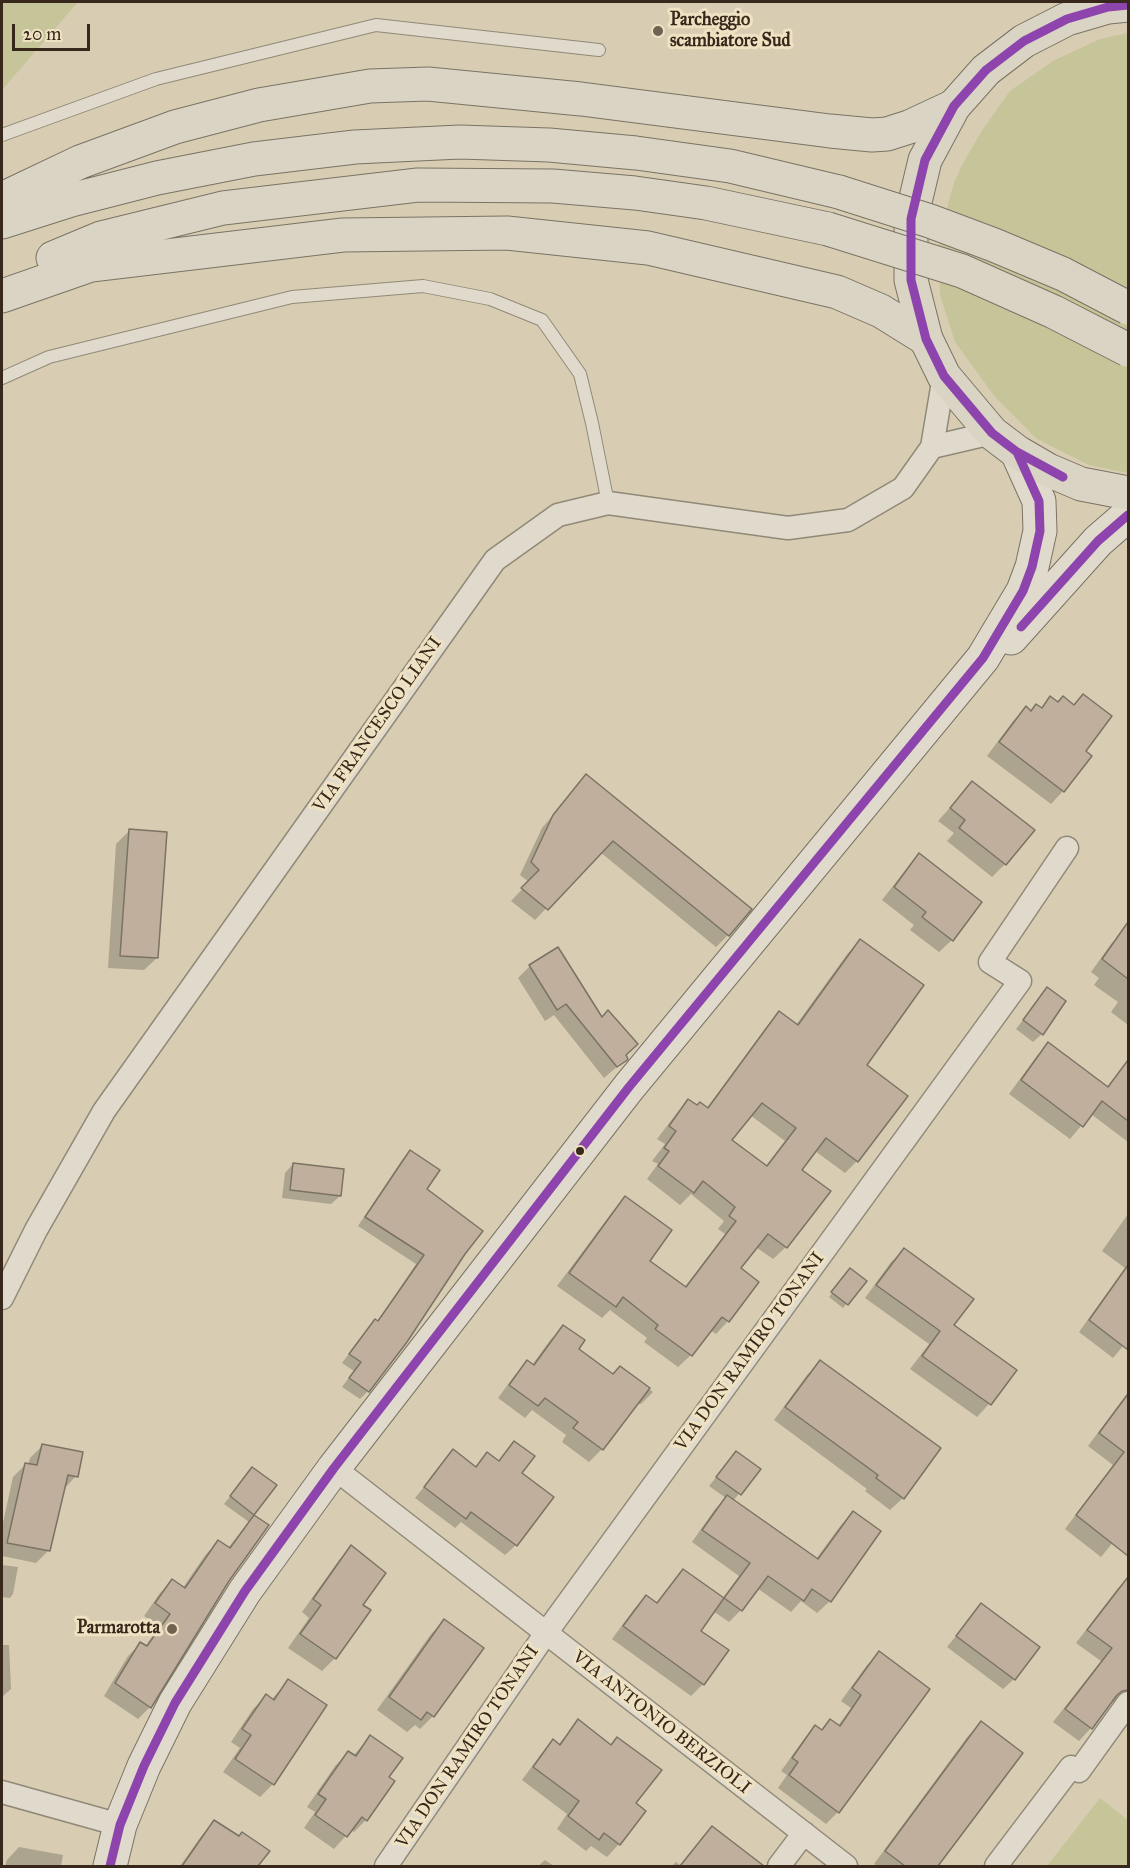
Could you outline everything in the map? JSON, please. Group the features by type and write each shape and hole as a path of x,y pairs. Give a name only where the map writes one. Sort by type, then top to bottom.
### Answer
{"main road":[{"path":"110,1866 120,1825 144,1766 175,1703 245,1591 334,1468 629,1087 983,658 1023,591 1032,567 1040,531 1039,501 1004,442 944,376 926,339 911,280 911,219 925,160 954,106 986,70 1024,40 1072,10 1128,5"},
{"path":"2,199 80,162 176,127 259,105 370,86 428,84 452,86 581,99 872,135 887,134 909,127 954,106"},
{"path":"2,222 71,200 147,181 254,159 355,147 460,142 549,145 636,153 730,166 839,192 930,221 994,245 1063,274 1128,308"},
{"path":"2,279 101,238 223,208 418,185 553,186 635,193 706,203 828,229 962,271 1054,312 1128,350"},
{"path":"2,296 91,264 343,236 507,233 648,248 837,292 881,311 926,339"},
{"path":"1004,442 1048,470 1081,484 1128,493"},
{"path":"983,658 1005,644 1098,541 1128,515"}],"street":[{"name":"VIA FRANCESCO LIANI","path":"2,1298 36,1230 104,1111 495,560 558,515 608,503 788,528 848,520 903,488 932,447 944,376"},
{"path":"932,447 1004,442"},
{"name":"VIA DON RAMIRO TONANI","path":"386,1866 546,1633 1020,981 990,962 1067,848"},
{"name":"VIA ANTONIO BERZIOLI","path":"334,1468 846,1866"},
{"path":"996,1866 1071,1767 1079,1771 1128,1703"},
{"path":"2,1792 120,1825"},
{"path":"779,1866 804,1833"}],"lane":[{"path":"2,135 156,80 376,25 599,50"},
{"path":"2,378 49,357 292,297 423,286 490,300 542,321 580,374 608,503"}],"shaded area":[{"path":"2,2 78,2 2,90"},
{"path":"1128,33 1128,473 1089,465 1037,439 995,397 955,342 940,295 939,236 954,183 961,167 981,132 1010,91 1053,61 1100,39"},
{"path":"1100,1798 1128,1820 1128,1866 1047,1866"}],"building":[{"path":"1083,694 1112,716 1086,751 1092,756 1064,792 999,742 1026,706 1031,711 1036,704 1042,708 1050,696 1058,702 1063,696 1074,705"},
{"path":"586,774 752,909 729,936 613,841 548,910 521,888 539,870 531,862 553,815"},
{"path":"972,781 1035,830 1006,865 959,828 965,820 950,808"},
{"path":"129,829 167,832 158,958 120,956"},
{"path":"919,853 982,902 953,941 922,917 926,912 894,887"},
{"path":"1128,922 1128,979 1102,959"},
{"path":"860,939 924,985 867,1065 908,1096 858,1162 826,1138 802,1170 831,1191 787,1248 768,1234 741,1268 759,1282 729,1322 722,1317 692,1356 655,1329 658,1325 623,1297 616,1307 569,1273 625,1196 672,1230 650,1261 686,1287 736,1221 729,1216 735,1207 703,1181 694,1193 658,1166 669,1151 664,1148 676,1131 669,1126 688,1099 697,1105 700,1102 708,1108 779,1011 798,1025","holes":["762,1103 796,1128 767,1166 732,1140"]},
{"path":"558,947 602,1017 608,1010 638,1044 626,1055 628,1059 617,1067 566,1004 557,1010 529,965"},
{"path":"1047,987 1066,1001 1043,1035 1023,1020"},
{"path":"1048,1042 1108,1087 1128,1060 1128,1121 1102,1101 1083,1127 1021,1080"},
{"path":"410,1150 440,1170 427,1189 483,1231 465,1254 407,1342 369,1392 349,1378 361,1362 349,1354 375,1319 378,1321 424,1255 365,1217"},
{"path":"293,1163 344,1169 341,1196 290,1190"},
{"path":"904,1248 974,1299 954,1325 1017,1370 991,1405 922,1356 940,1331 876,1285"},
{"path":"1128,1265 1128,1350 1089,1320"},
{"path":"850,1268 867,1281 848,1305 831,1292"},
{"path":"563,1325 585,1340 579,1349 613,1374 620,1366 650,1388 603,1450 573,1428 578,1422 545,1398 538,1406 509,1385 527,1360 534,1365"},
{"path":"820,1360 941,1448 904,1499 876,1478 878,1475 785,1407"},
{"path":"1128,1394 1128,1556 1076,1515 1124,1452 1099,1433"},
{"path":"514,1441 535,1456 522,1473 554,1497 517,1546 471,1512 466,1519 424,1487 453,1449 476,1467 487,1452 499,1461"},
{"path":"42,1444 83,1452 78,1477 68,1475 50,1551 7,1543 25,1463 37,1465"},
{"path":"736,1451 761,1469 741,1495 716,1477"},
{"path":"252,1467 277,1485 254,1515 230,1496"},
{"path":"727,1495 818,1559 853,1511 881,1531 831,1602 812,1589 804,1601 768,1576 742,1611 724,1598 750,1563 702,1530"},
{"path":"254,1515 269,1525 229,1581 151,1708 115,1683 140,1642 147,1646 170,1614 155,1603 172,1579 185,1588 218,1540 230,1548"},
{"path":"351,1545 386,1573 363,1605 371,1610 336,1659 300,1634 321,1605 313,1599"},
{"path":"683,1569 724,1598 701,1631 729,1650 704,1685 623,1626 646,1595 657,1603"},
{"path":"1128,1577 1128,1690 1117,1695 1092,1729 1065,1709 1112,1648 1087,1630"},
{"path":"981,1603 1040,1647 1015,1680 956,1636"},
{"path":"444,1619 484,1648 434,1717 427,1712 421,1720 389,1697"},
{"path":"879,1651 930,1689 839,1813 789,1775 798,1762 792,1758 815,1725 822,1730 830,1719 840,1726 861,1695 852,1688"},
{"path":"288,1679 327,1705 274,1785 235,1759 251,1735 242,1729 266,1694 274,1700"},
{"path":"578,1719 611,1745 617,1737 662,1770 636,1803 646,1811 620,1845 604,1833 599,1840 568,1816 579,1801 533,1767 553,1739 560,1745"},
{"path":"981,1721 1023,1753 938,1866 905,1866 885,1851"},
{"path":"370,1735 403,1758 389,1777 395,1781 367,1821 362,1817 347,1837 315,1815 326,1799 318,1794 348,1751 356,1756"},
{"path":"214,1820 239,1836 242,1832 270,1851 258,1866 182,1866"},
{"path":"712,1826 764,1866 680,1866"}],"transit line":[{"path":"1063,477 1017,452 992,433 944,376 926,339 911,280 911,219 925,160 954,106 986,70 1024,41 1067,19 1108,7 1128,5"},
{"path":"110,1866 120,1825 144,1766 175,1703 245,1591 334,1468 629,1087 983,658 1023,591 1032,567 1040,531 1039,501 1017,452"},
{"path":"1021,627 1098,541 1128,515"}],"place":[{"name":"Parcheggio scambiatore Sud","path":"658,31"},
{"name":"Parmarotta","path":"172,1629"}]}
